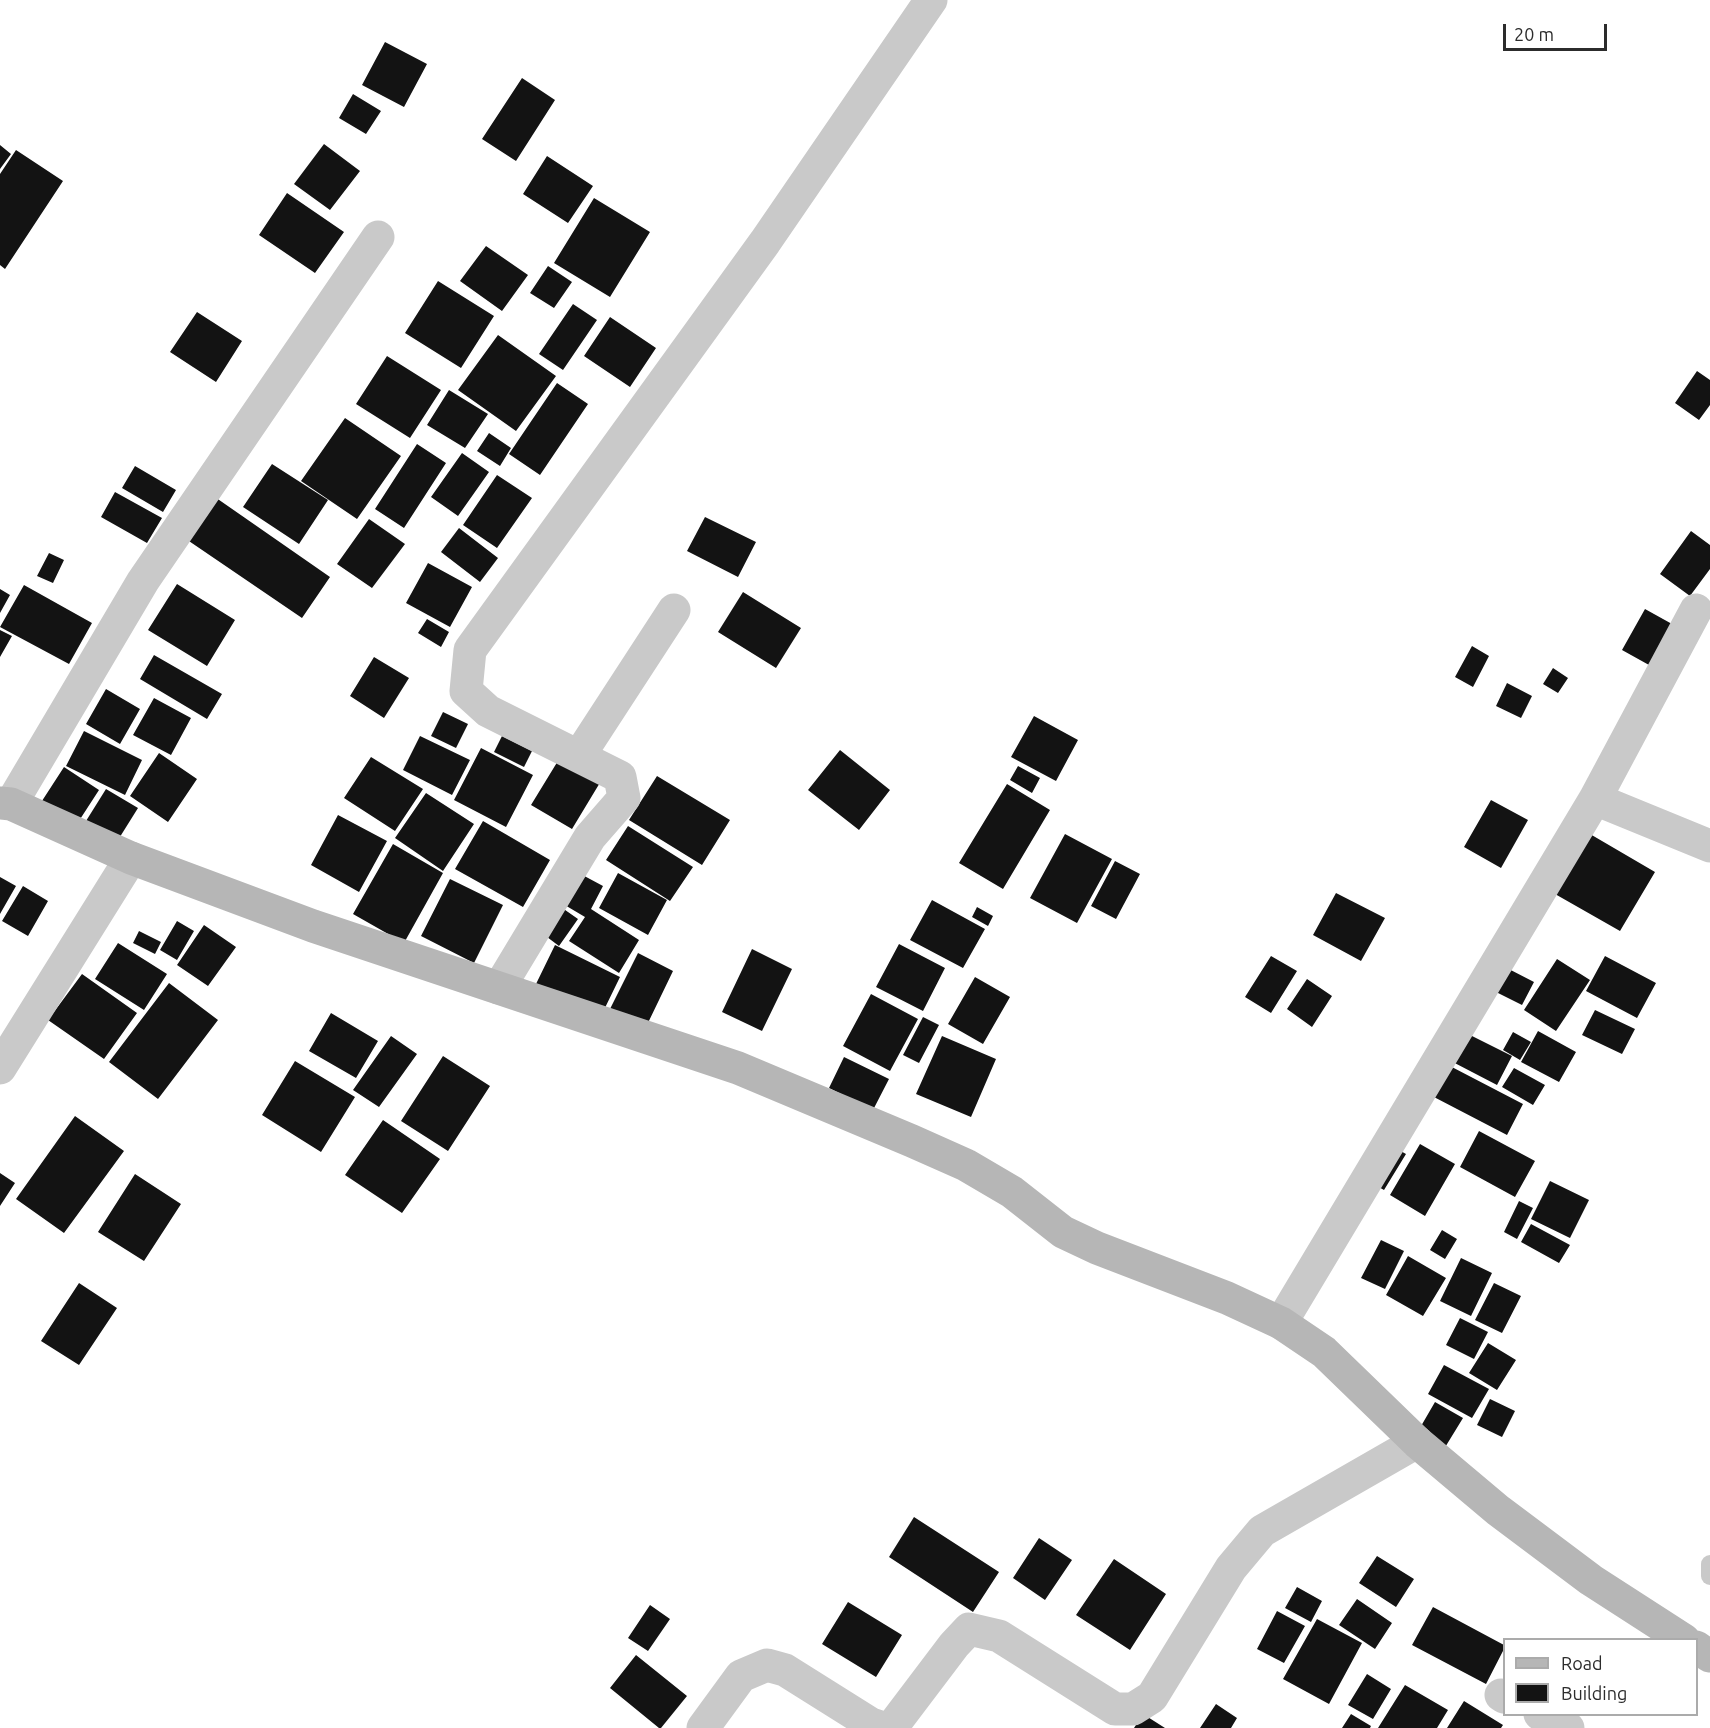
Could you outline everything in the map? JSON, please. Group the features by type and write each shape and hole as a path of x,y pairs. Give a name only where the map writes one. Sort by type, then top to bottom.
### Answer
{"street":[{"path":"499,988 590,837 624,798 620,777 488,711 466,691 470,650 765,242 931,0"},
{"path":"378,237 143,581 5,804 131,858 313,926 738,1068 966,1165 1012,1192 1064,1232 1097,1248 1227,1298 1281,1323 1324,1352 1417,1442 1499,1511 1591,1581 1681,1638"},
{"path":"579,756 674,610"},
{"path":"1281,1323 1595,799 1696,610"},
{"path":"1595,799 1710,846"},
{"path":"0,1068 131,858"},
{"path":"888,1728 895,1723 954,1644 969,1629 999,1636 1115,1709 1133,1709 1152,1697 1231,1568 1262,1531 1417,1442"},
{"path":"703,1728 741,1676 767,1665 785,1670 871,1724 883,1728"},
{"path":"1544,1716 1568,1728"}],"lane":[{"path":"1710,1564 1710,1576"}],"building":[{"path":"385,42 427,64 404,107 362,85"},
{"path":"522,78 555,100 516,161 482,139"},
{"path":"353,94 381,111 366,134 339,118"},
{"path":"324,144 360,171 330,210 294,184"},
{"path":"0,145 11,154 0,169"},
{"path":"16,150 63,181 5,269 0,265 0,174"},
{"path":"547,156 593,186 568,223 523,194"},
{"path":"287,193 344,232 315,273 259,235"},
{"path":"594,198 650,232 610,297 554,263"},
{"path":"486,246 528,275 502,311 460,281"},
{"path":"548,266 572,282 554,308 530,293"},
{"path":"438,281 494,316 461,368 405,333"},
{"path":"573,304 597,320 563,370 539,354"},
{"path":"197,312 242,341 216,382 170,352"},
{"path":"610,317 656,348 630,387 584,356"},
{"path":"498,335 556,376 516,431 458,390"},
{"path":"387,356 441,390 410,438 356,404"},
{"path":"1697,371 1710,380 1710,405 1699,420 1675,403"},
{"path":"557,383 588,404 540,475 509,454"},
{"path":"449,390 488,414 465,448 427,425"},
{"path":"345,418 401,456 357,519 301,481"},
{"path":"489,433 511,448 500,466 477,451"},
{"path":"417,444 446,463 404,528 375,509"},
{"path":"462,453 489,472 458,516 431,497"},
{"path":"272,464 328,500 299,544 243,507"},
{"path":"135,466 176,490 163,512 122,488"},
{"path":"497,475 532,498 497,548 463,525"},
{"path":"115,492 162,518 147,543 101,517"},
{"path":"212,495 330,577 302,618 183,537"},
{"path":"705,517 756,542 738,577 687,551"},
{"path":"369,519 405,544 372,588 337,564"},
{"path":"459,528 498,558 480,582 441,552"},
{"path":"1691,531 1710,545 1710,569 1690,596 1660,574"},
{"path":"49,553 64,560 53,583 37,576"},
{"path":"428,563 472,587 450,627 406,603"},
{"path":"177,584 235,620 207,666 148,630"},
{"path":"24,585 92,623 69,664 0,627"},
{"path":"0,589 10,595 0,613"},
{"path":"743,592 801,628 776,668 718,632"},
{"path":"1645,609 1672,624 1649,665 1622,650"},
{"path":"427,619 449,632 441,647 418,633"},
{"path":"0,630 12,636 0,657"},
{"path":"1472,646 1489,656 1473,687 1455,677"},
{"path":"154,655 222,694 207,719 140,679"},
{"path":"374,657 409,678 384,718 350,696"},
{"path":"1553,668 1568,678 1558,693 1543,684"},
{"path":"1507,683 1532,696 1521,718 1496,706"},
{"path":"106,689 140,709 120,744 86,724"},
{"path":"154,698 191,718 171,755 133,735"},
{"path":"443,712 468,724 456,748 431,736"},
{"path":"1034,716 1078,740 1056,781 1011,757"},
{"path":"84,731 142,760 125,795 66,766"},
{"path":"420,736 470,760 452,795 403,770"},
{"path":"502,736 532,751 524,767 494,752"},
{"path":"481,748 533,775 506,827 454,800"},
{"path":"840,750 890,790 859,830 808,790"},
{"path":"564,751 604,776 572,829 531,805"},
{"path":"159,753 197,779 168,822 130,796"},
{"path":"371,757 423,789 395,831 344,798"},
{"path":"1018,766 1040,778 1032,793 1010,780"},
{"path":"64,767 99,790 75,827 40,804"},
{"path":"657,776 730,820 702,865 629,820"},
{"path":"1007,784 1050,810 1003,889 959,863"},
{"path":"106,789 138,808 118,840 86,821"},
{"path":"426,793 474,824 443,871 395,838"},
{"path":"1491,800 1528,820 1501,868 1464,847"},
{"path":"338,815 387,841 359,892 311,865"},
{"path":"483,821 550,860 523,907 455,869"},
{"path":"628,826 693,867 670,901 606,860"},
{"path":"1065,834 1112,859 1077,923 1030,898"},
{"path":"1590,834 1655,872 1620,931 1555,894"},
{"path":"393,844 443,873 404,943 353,914"},
{"path":"1115,861 1140,874 1116,919 1091,906"},
{"path":"575,871 603,886 591,909 639,940 619,973 569,941 585,917 558,901"},
{"path":"618,873 667,900 648,935 599,908"},
{"path":"0,877 16,886 0,914"},
{"path":"450,879 503,905 474,963 421,936"},
{"path":"23,886 48,901 28,936 2,921"},
{"path":"1336,893 1385,918 1361,961 1313,935"},
{"path":"932,900 985,929 963,968 910,940"},
{"path":"558,905 578,919 559,946 539,931"},
{"path":"977,907 993,916 988,926 972,917"},
{"path":"177,921 194,931 177,960 160,950"},
{"path":"204,925 236,947 208,986 177,965"},
{"path":"139,931 161,942 155,954 133,943"},
{"path":"118,943 167,974 144,1010 95,979"},
{"path":"899,944 945,968 923,1011 876,987"},
{"path":"555,945 620,977 601,1016 536,984"},
{"path":"752,949 792,969 762,1031 722,1012"},
{"path":"638,953 673,971 646,1027 610,1009"},
{"path":"1271,956 1297,971 1271,1013 1245,997"},
{"path":"1605,956 1656,983 1637,1018 1586,991"},
{"path":"1557,959 1590,980 1556,1031 1524,1010"},
{"path":"1501,965 1534,982 1522,1005 1488,988"},
{"path":"82,974 137,1013 104,1059 48,1020"},
{"path":"975,977 1010,997 983,1044 948,1024"},
{"path":"1307,979 1332,996 1312,1027 1287,1009"},
{"path":"169,983 218,1020 158,1099 109,1062"},
{"path":"871,994 918,1019 890,1071 843,1046"},
{"path":"1595,1010 1635,1029 1622,1054 1582,1035"},
{"path":"331,1013 378,1041 356,1078 309,1051"},
{"path":"923,1017 939,1025 919,1063 903,1055"},
{"path":"1462,1031 1512,1056 1497,1085 1447,1059"},
{"path":"1538,1031 1576,1052 1559,1082 1521,1062"},
{"path":"1513,1032 1531,1042 1520,1060 1503,1050"},
{"path":"391,1036 417,1054 379,1107 353,1090"},
{"path":"942,1036 996,1059 971,1117 916,1094"},
{"path":"443,1056 490,1086 448,1151 401,1121"},
{"path":"844,1057 889,1079 873,1110 829,1088"},
{"path":"295,1061 355,1097 321,1152 262,1115"},
{"path":"1448,1065 1523,1104 1507,1135 1432,1096"},
{"path":"1514,1068 1545,1085 1533,1105 1502,1087"},
{"path":"75,1116 124,1151 64,1233 16,1199"},
{"path":"383,1120 440,1159 402,1213 345,1175"},
{"path":"1479,1131 1535,1161 1515,1197 1460,1167"},
{"path":"1420,1144 1455,1164 1425,1216 1390,1195"},
{"path":"1390,1145 1406,1154 1384,1190 1368,1181"},
{"path":"0,1173 15,1183 0,1206"},
{"path":"135,1174 181,1204 144,1261 98,1232"},
{"path":"1550,1181 1589,1200 1570,1238 1531,1219"},
{"path":"1519,1201 1533,1208 1517,1239 1504,1232"},
{"path":"1531,1224 1570,1245 1559,1263 1521,1242"},
{"path":"1442,1230 1457,1239 1445,1259 1430,1250"},
{"path":"1381,1240 1404,1251 1385,1289 1361,1278"},
{"path":"1408,1256 1446,1278 1423,1316 1386,1295"},
{"path":"1461,1258 1492,1273 1471,1316 1440,1301"},
{"path":"79,1283 117,1308 79,1365 41,1341"},
{"path":"1494,1283 1521,1296 1502,1333 1475,1320"},
{"path":"1460,1318 1488,1332 1474,1359 1446,1345"},
{"path":"1488,1343 1516,1360 1497,1390 1469,1373"},
{"path":"1444,1365 1489,1389 1472,1418 1428,1394"},
{"path":"1490,1399 1515,1411 1502,1437 1477,1425"},
{"path":"1435,1402 1463,1418 1444,1449 1417,1433"},
{"path":"914,1517 999,1572 973,1612 889,1557"},
{"path":"1039,1538 1072,1560 1045,1600 1013,1578"},
{"path":"1377,1556 1414,1579 1396,1607 1359,1583"},
{"path":"1114,1559 1166,1594 1130,1650 1076,1615"},
{"path":"1297,1587 1322,1601 1311,1622 1285,1608"},
{"path":"1357,1599 1392,1623 1375,1649 1339,1625"},
{"path":"848,1602 902,1635 876,1677 822,1644"},
{"path":"650,1605 670,1619 648,1651 628,1638"},
{"path":"1433,1607 1503,1644 1503,1651 1486,1684 1412,1645"},
{"path":"1277,1611 1305,1626 1284,1663 1257,1649"},
{"path":"1317,1619 1362,1643 1329,1704 1283,1679"},
{"path":"636,1655 687,1696 661,1728 610,1688"},
{"path":"1367,1674 1391,1689 1373,1719 1348,1705"},
{"path":"1405,1685 1448,1710 1437,1728 1378,1728"},
{"path":"1464,1701 1503,1725 1501,1728 1447,1728"},
{"path":"1216,1704 1237,1718 1231,1728 1200,1728"},
{"path":"1143,1714 1165,1728 1134,1728"},
{"path":"1351,1714 1371,1726 1370,1728 1342,1728"}]}
